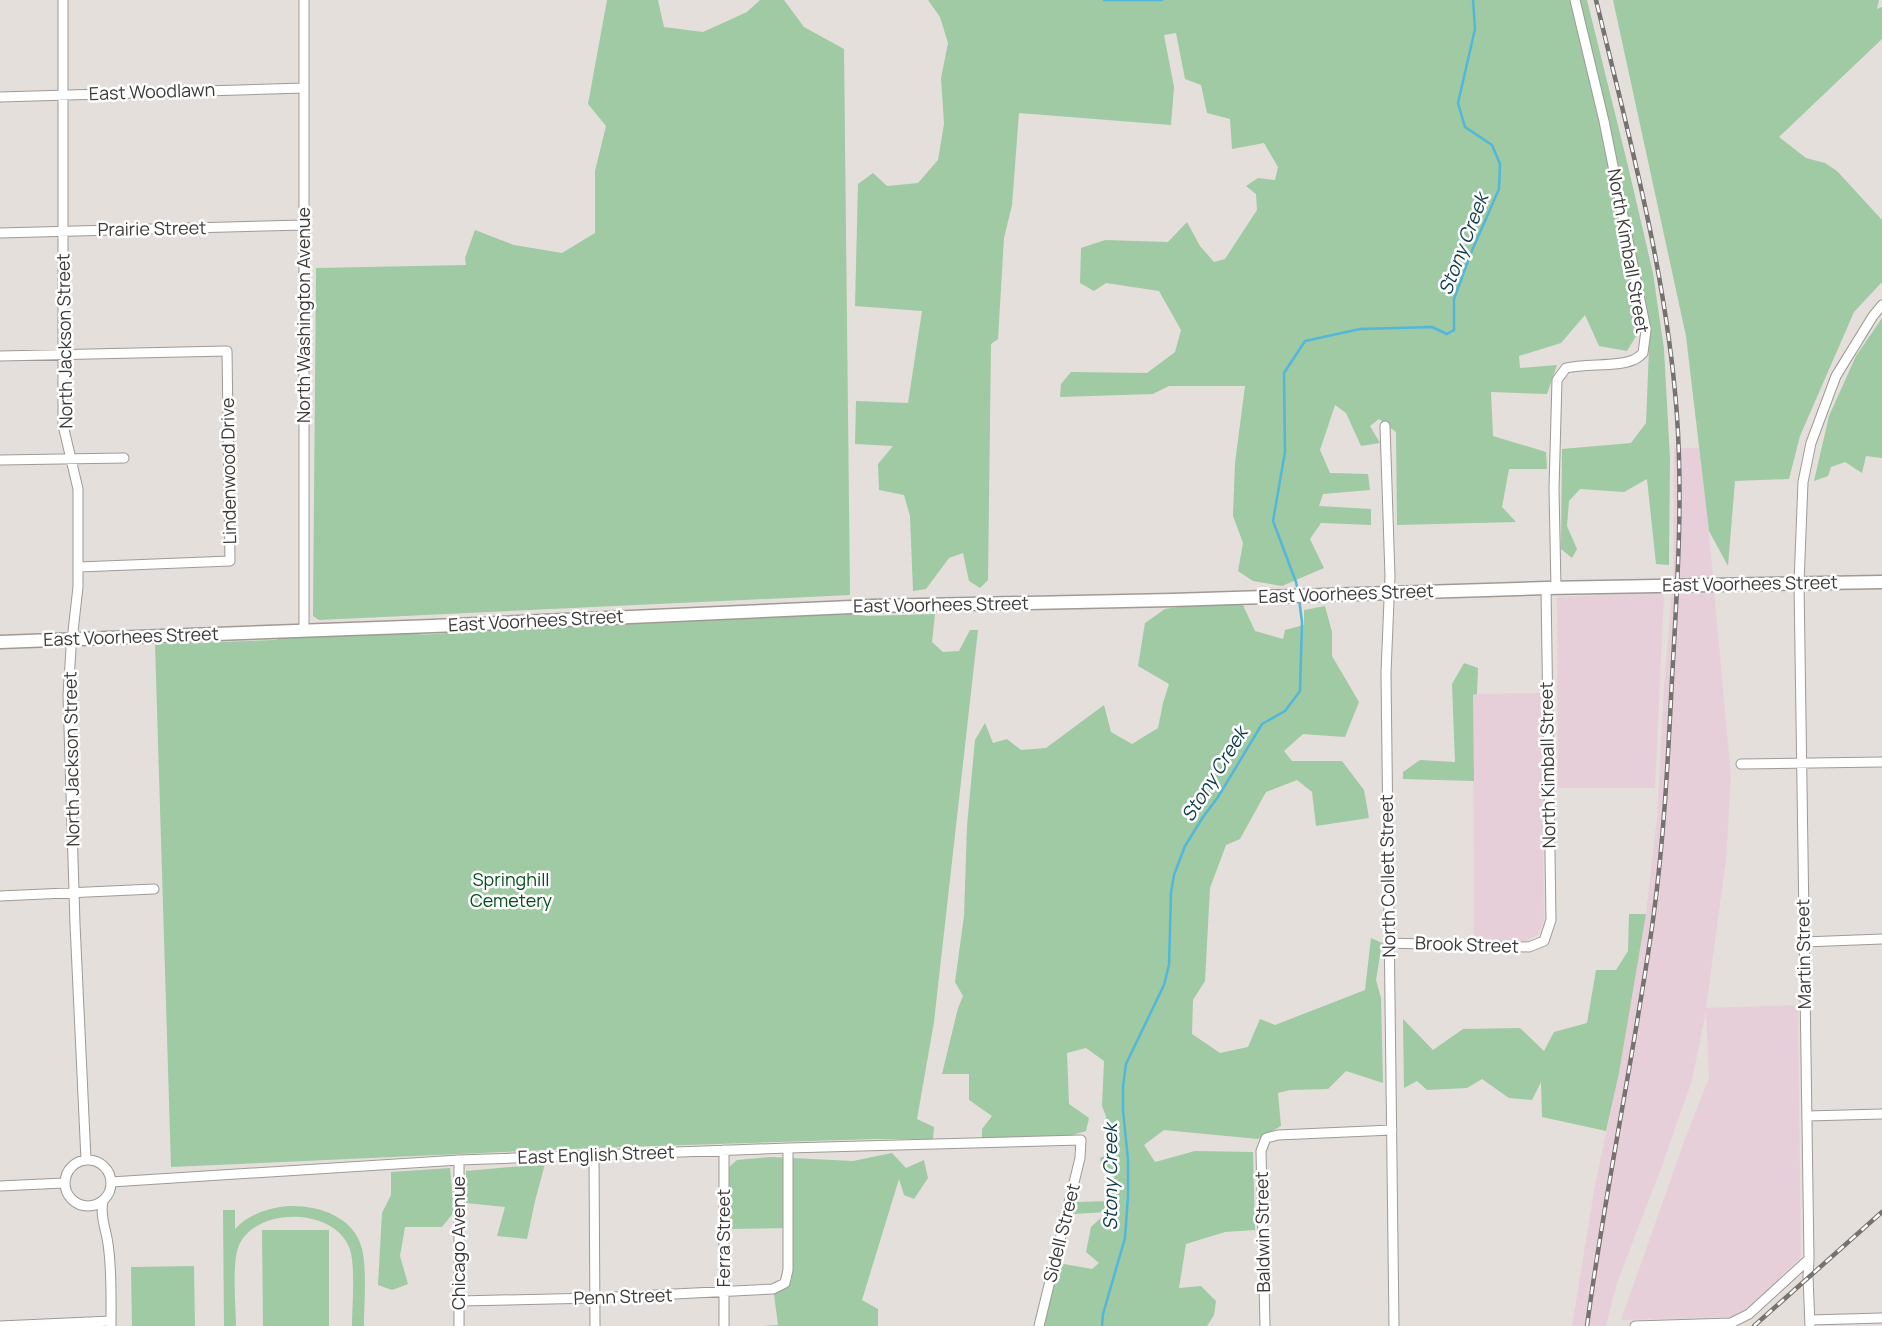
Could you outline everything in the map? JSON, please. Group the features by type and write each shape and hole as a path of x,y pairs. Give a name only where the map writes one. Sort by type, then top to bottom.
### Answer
{"main road":[{"name":"East Voorhees Street","path":"0,642 873,606 1799,582 1882,582"}],"street":[{"name":"North Jackson Street","path":"63,0 62,355 64,424 78,489 79,567 68,696 86,1160"},
{"name":"North Washington Avenue","path":"304,0 304,630"},
{"name":"North Kimball Street","path":"1544,941 1551,920 1551,588 1557,380 1566,368 1578,365 1624,363 1633,360 1643,353 1646,330 1604,121 1575,0"},
{"name":"East Woodlawn","path":"0,96 304,88"},
{"name":"Prairie Street","path":"0,233 304,225"},
{"name":"Martin Street","path":"1810,1323 1799,582 1803,482 1811,443 1836,376 1873,316 1882,305"},
{"name":"Lindenwood Drive","path":"62,355 227,351 230,561 79,567"},
{"path":"0,356 62,355"},
{"name":"North Collett Street","path":"1385,426 1389,592 1386,673 1394,1326"},
{"path":"0,460 124,458"},
{"path":"1741,764 1882,762"},
{"path":"0,896 154,889"},
{"path":"1804,942 1882,939"},
{"name":"Brook Street","path":"1388,943 1529,947 1544,941"},
{"path":"1807,1116 1882,1114"},
{"name":"Baldwin Street","path":"1265,1326 1261,1151 1266,1138 1278,1135 1392,1130"},
{"name":"East English Street","path":"111,1182 459,1160 1081,1140"},
{"name":"Sidell Street","path":"1039,1326 1080,1158 1081,1140"},
{"name":"Penn Street","path":"460,1301 595,1298 773,1289 785,1283 788,1270 788,1148"},
{"name":"Ferra Street","path":"724,1150 724,1326"},
{"path":"594,1155 595,1326"},
{"path":"0,1326 111,1324 108,1243 102,1219 103,1201 110,1190 111,1182 108,1171 103,1164 96,1161 86,1160 77,1162 69,1168 64,1176 65,1191 74,1202 90,1206 103,1201"},
{"name":"Chicago Avenue","path":"459,1160 459,1326"},
{"path":"0,1186 64,1183"},
{"path":"1636,1326 1731,1323 1750,1314 1809,1259"},
{"path":"1810,1323 1882,1318"}],"shaded area":[{"path":"1674,448 1699,448 1708,523 1731,777 1726,860 1706,1008 1798,1005 1801,1257 1744,1313 1730,1317 1621,1320 1685,1139 1709,1078 1706,1011 1692,1080 1662,1166 1617,1283 1606,1326 1572,1326 1595,1185 1619,1073 1646,914 1657,817 1664,688 1673,577"},
{"path":"1658,593 1664,595 1655,788 1558,788 1557,597"},
{"path":"1541,693 1544,921 1538,935 1526,941 1474,940 1473,694"}],"green space":[{"path":"607,0 658,0 664,27 703,32 747,12 760,0 784,0 804,27 844,49 850,595 319,620 313,616 316,268 466,265 465,258 475,230 514,245 562,253 595,233 595,171 606,126 588,104"},
{"path":"928,0 1587,0 1653,273 1664,349 1670,459 1669,565 1656,564 1647,479 1624,492 1580,489 1569,501 1567,526 1577,549 1572,558 1561,549 1562,449 1631,443 1646,423 1650,324 1638,333 1627,351 1599,346 1585,315 1561,343 1519,356 1520,368 1557,365 1547,394 1491,392 1493,436 1546,452 1547,469 1509,469 1502,507 1516,522 1397,525 1396,432 1379,419 1370,426 1380,443 1361,446 1346,413 1335,405 1320,450 1330,473 1368,474 1370,490 1323,494 1319,506 1371,509 1371,525 1321,523 1310,539 1324,568 1282,586 1253,581 1238,571 1243,543 1233,516 1235,463 1245,386 1169,386 1153,394 1060,397 1061,384 1071,372 1147,373 1175,352 1181,330 1159,291 1106,283 1094,291 1080,283 1081,248 1105,240 1168,242 1187,222 1200,246 1214,262 1225,259 1257,210 1256,194 1246,186 1258,178 1275,180 1278,167 1264,143 1232,149 1230,119 1207,113 1201,85 1185,79 1176,33 1164,35 1174,87 1171,125 1019,113 1012,205 1004,238 998,339 991,344 988,580 980,588 969,581 963,553 949,558 926,589 913,591 910,516 904,495 879,490 878,464 893,446 855,444 856,401 908,403 922,311 855,306 858,184 873,173 887,186 918,183 938,160 944,124 941,78 948,43 940,17"},
{"path":"1613,0 1879,0 1877,9 1882,7 1882,39 1779,137 1806,158 1825,163 1837,171 1882,220 1882,282 1854,312 1800,436 1789,479 1735,481 1728,566 1709,531 1686,336"},
{"path":"1882,318 1882,458 1866,456 1862,473 1845,462 1831,467 1828,476 1814,481 1829,416 1856,356"},
{"path":"1242,603 1255,631 1283,639 1285,630 1304,625 1304,610 1325,606 1332,632 1332,656 1359,702 1345,737 1303,734 1284,751 1292,761 1342,761 1364,790 1369,818 1316,826 1312,792 1297,780 1266,792 1240,839 1226,845 1210,888 1205,981 1193,1000 1192,1034 1220,1053 1248,1047 1260,1019 1275,1025 1365,990 1371,938 1382,943 1376,980 1381,998 1383,1083 1346,1071 1328,1089 1290,1090 1278,1093 1281,1126 1258,1139 1164,1130 1144,1145 1155,1162 1195,1151 1253,1152 1255,1230 1225,1232 1186,1244 1179,1288 1201,1286 1216,1301 1214,1315 1207,1326 1043,1326 1058,1263 1092,1269 1099,1263 1086,1252 1091,1227 1107,1212 1073,1214 1075,1202 1111,1201 1115,1171 1102,1171 1100,1158 1113,1152 1105,1139 1106,1116 1102,1106 1104,1061 1086,1048 1067,1053 1069,1104 1089,1118 1086,1131 1069,1136 982,1139 982,1129 992,1116 969,1100 969,1074 942,1074 958,1008 963,996 955,982 964,916 967,826 975,740 985,723 993,743 1007,739 1021,750 1046,748 1104,705 1111,732 1132,744 1158,728 1169,684 1138,666 1145,623 1165,609"},
{"name":"Springhill Cemetery","path":"851,614 867,616 935,614 932,642 943,652 959,651 970,630 978,630 934,1022 917,1119 934,1127 933,1139 875,1139 594,1148 171,1167 155,644 275,640 283,637 406,633 435,634 463,630"},
{"path":"1464,663 1478,668 1477,694 1473,695 1474,781 1403,779 1403,772 1420,760 1455,762 1452,684"},
{"path":"1629,914 1646,914 1619,1073 1606,1131 1542,1117 1541,1082 1532,1100 1509,1098 1482,1079 1467,1088 1427,1090 1417,1081 1404,1088 1403,1019 1433,1050 1463,1029 1520,1028 1544,1051 1554,1032 1587,1023 1596,970 1616,970 1628,951"},
{"path":"892,1153 906,1168 924,1160 928,1178 914,1199 904,1195 899,1179 862,1300 878,1309 878,1326 762,1326 778,1325 774,1294 792,1280 791,1228 727,1229 727,1169 737,1160 771,1157 853,1161"},
{"path":"545,1164 527,1239 497,1236 505,1207 466,1203 466,1171"},
{"path":"450,1168 454,1212 442,1227 405,1227 400,1256 408,1284 392,1290 378,1285 382,1213 391,1195 391,1172"},
{"path":"288,1206 322,1210 333,1215 351,1228 358,1238 364,1257 364,1326 352,1326 353,1274 351,1254 341,1234 328,1225 312,1219 296,1217 279,1218 263,1223 249,1231 240,1243 237,1250 235,1271 236,1326 224,1326 223,1210 235,1210 235,1229 246,1219 259,1213 273,1208"},
{"path":"262,1230 329,1230 329,1326 263,1326"},
{"path":"194,1266 195,1326 132,1326 131,1267"}],"waterway":[{"name":"Stony Creek","path":"1104,0 1162,0"},
{"name":"Stony Creek","path":"1298,592 1273,521 1285,452 1284,373 1305,341 1360,329 1432,327 1447,334 1454,330 1454,299 1471,253 1499,189 1500,164 1492,145 1465,127 1458,103 1475,29 1473,0"},
{"name":"Stony Creek","path":"1102,1326 1103,1314 1125,1238 1128,1160 1123,1110 1123,1087 1126,1064 1164,985 1169,965 1171,893 1174,875 1185,846 1218,797 1262,724 1285,711 1300,691 1302,622 1299,599"}],"railway":[{"path":"1587,1326 1657,890 1667,769 1679,515 1677,416 1665,311 1645,206 1596,0"},
{"path":"1754,1326 1882,1212"}]}
